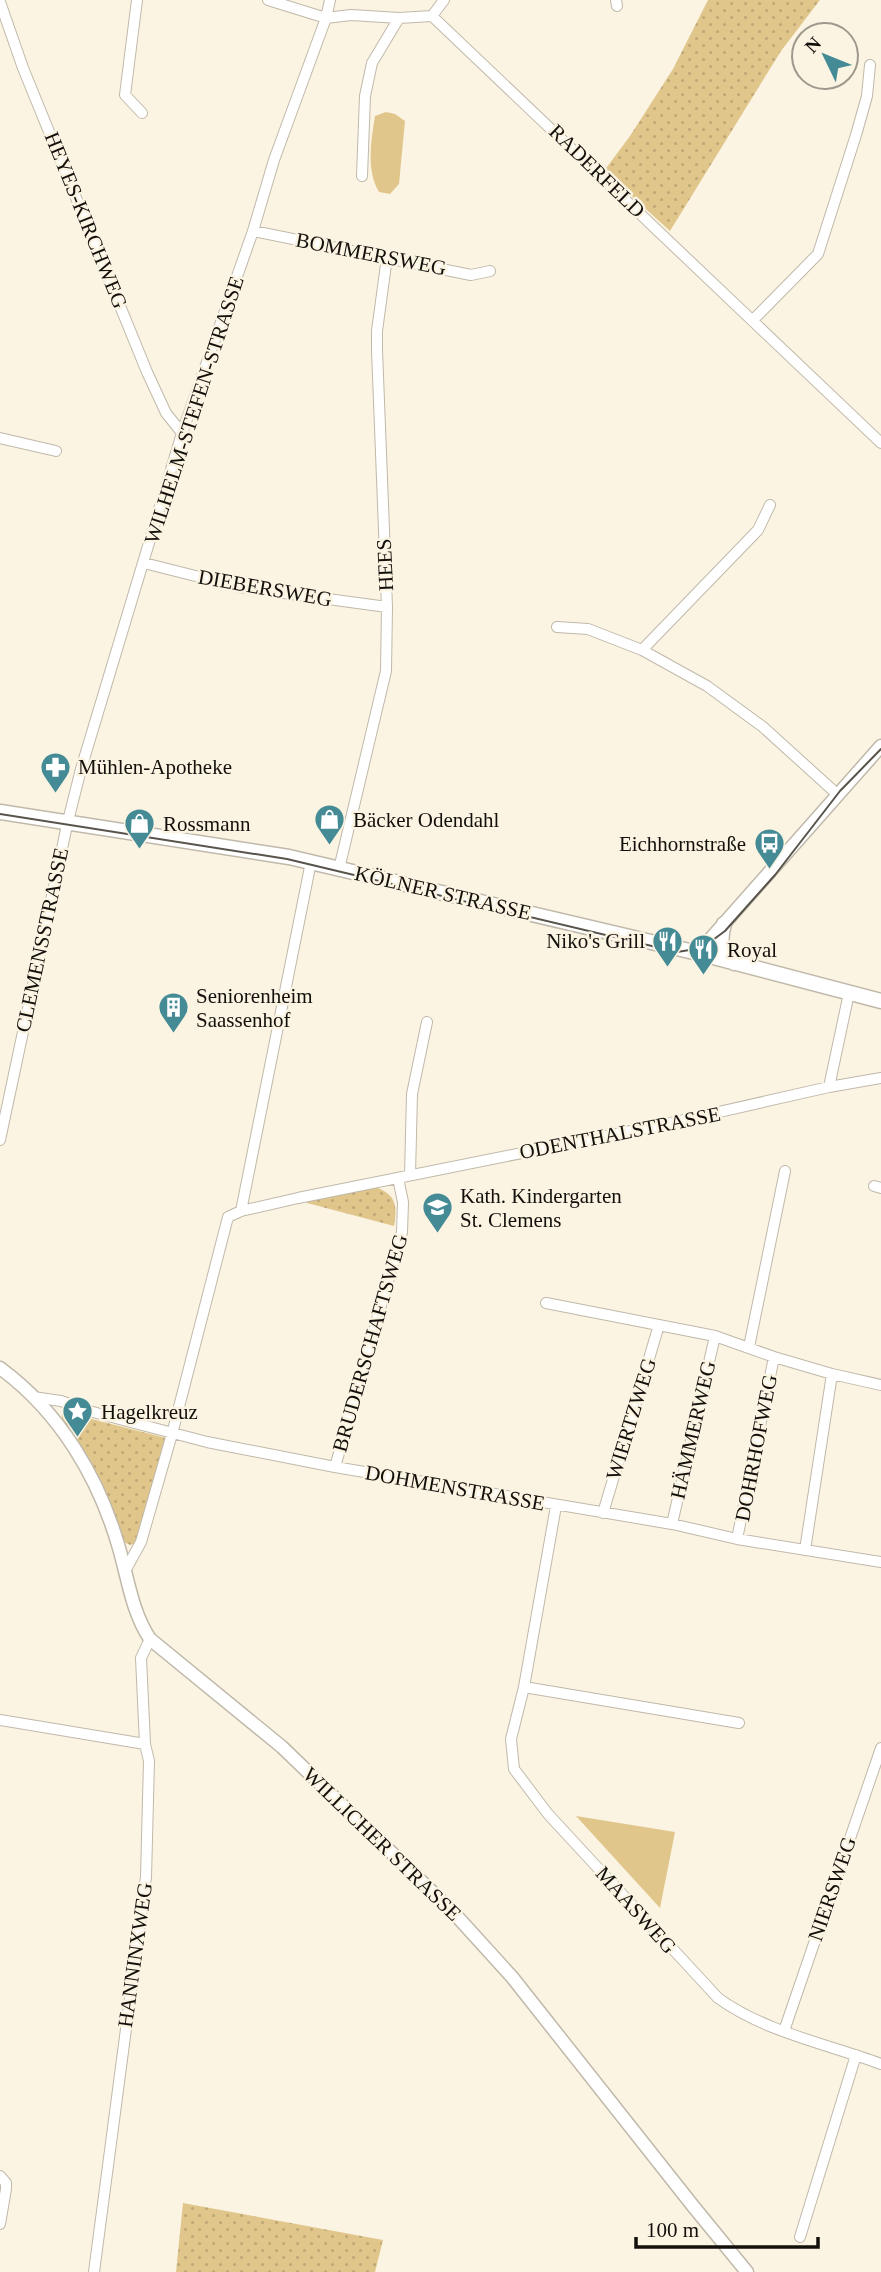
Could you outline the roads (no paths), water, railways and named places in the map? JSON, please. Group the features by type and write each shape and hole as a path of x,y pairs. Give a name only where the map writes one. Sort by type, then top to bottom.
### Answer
{"main road":[{"name":"KÖLNER STRASSE","path":"0,812 311,862 698,953 881,1001"},
{"path":"724,924 720,935 721,946 734,963"}],"street":[{"path":"136,0 125,95 142,113"},
{"path":"268,0 326,18 351,15 399,18 432,16 444,0"},
{"name":"WILHELM-STEFEN-STRASSE","path":"68,823 81,769 182,433 330,0"},
{"name":"HEYES-KIRCHWEG","path":"0,2 23,68 147,372 166,413 182,433"},
{"name":"RADERFELD","path":"432,16 754,319 881,443"},
{"path":"362,176 365,96 372,63 399,18"},
{"path":"754,319 818,254 867,96 870,65"},
{"name":"BOMMERSWEG","path":"253,231 471,275 489,271"},
{"name":"HEES","path":"339,869 386,671 387,607 376,350 387,257"},
{"path":"0,438 56,451"},
{"path":"642,650 758,530 770,505"},
{"name":"DIEBERSWEG","path":"144,563 239,587 387,607"},
{"path":"557,627 588,629 642,650 731,702 837,794"},
{"path":"698,953 881,746"},
{"name":"CLEMENSSTRASSE","path":"0,1140 68,823"},
{"path":"125,1571 141,1542 228,1217 241,1211 311,862"},
{"path":"829,1087 849,993"},
{"path":"410,1175 412,1094 427,1022"},
{"name":"ODENTHALSTRASSE","path":"241,1211 881,1078"},
{"path":"749,1347 785,1171"},
{"name":"BRUDERSCHAFTSWEG","path":"335,1467 402,1232 403,1202 398,1178"},
{"path":"547,1303 715,1336 774,1357 881,1385"},
{"name":"WIERTZWEG","path":"603,1513 659,1325"},
{"name":"HÄMMERWEG","path":"672,1524 715,1336"},
{"name":"DOHRHOFWEG","path":"737,1539 774,1357"},
{"name":"WILLICHER STRASSE","path":"1,1373 46,1410 97,1487 107,1508 135,1612 150,1639 282,1748 453,1912 512,1977 747,2272"},
{"path":"805,1550 832,1374"},
{"name":"DOHMENSTRASSE","path":"33,1397 61,1401 172,1434 335,1467 881,1562"},
{"name":"MAASWEG","path":"556,1506 524,1687 511,1739 514,1769 662,1940 718,1998 737,2012 881,2064"},
{"name":"HANNINXWEG","path":"93,2272 146,1877 149,1761 145,1744 141,1658 150,1639"},
{"path":"524,1687 739,1723"},
{"path":"0,1720 145,1744"},
{"name":"NIERSWEG","path":"784,2031 881,1751"},
{"path":"800,2237 856,2055"},
{"path":"0,2176 6,2183 6,2189 0,2224"}],"tram line":[{"path":"0,814 287,859 677,952 702,948 725,931 775,875 840,791 881,749"}],"place":[{"name":"Mühlen-Apotheke","path":"55,794"},
{"name":"Bäcker Odendahl","path":"330,847"},
{"name":"Rossmann","path":"140,851"},
{"name":"Eichhornstraße","path":"769,871"},
{"name":"Niko's Grill","path":"668,968"},
{"name":"Royal","path":"704,977"},
{"name":"Seniorenheim Saassenhof","path":"173,1035"},
{"name":"Kath. Kindergarten St. Clemens","path":"437,1235"},
{"name":"Hagelkreuz","path":"78,1439"}]}
